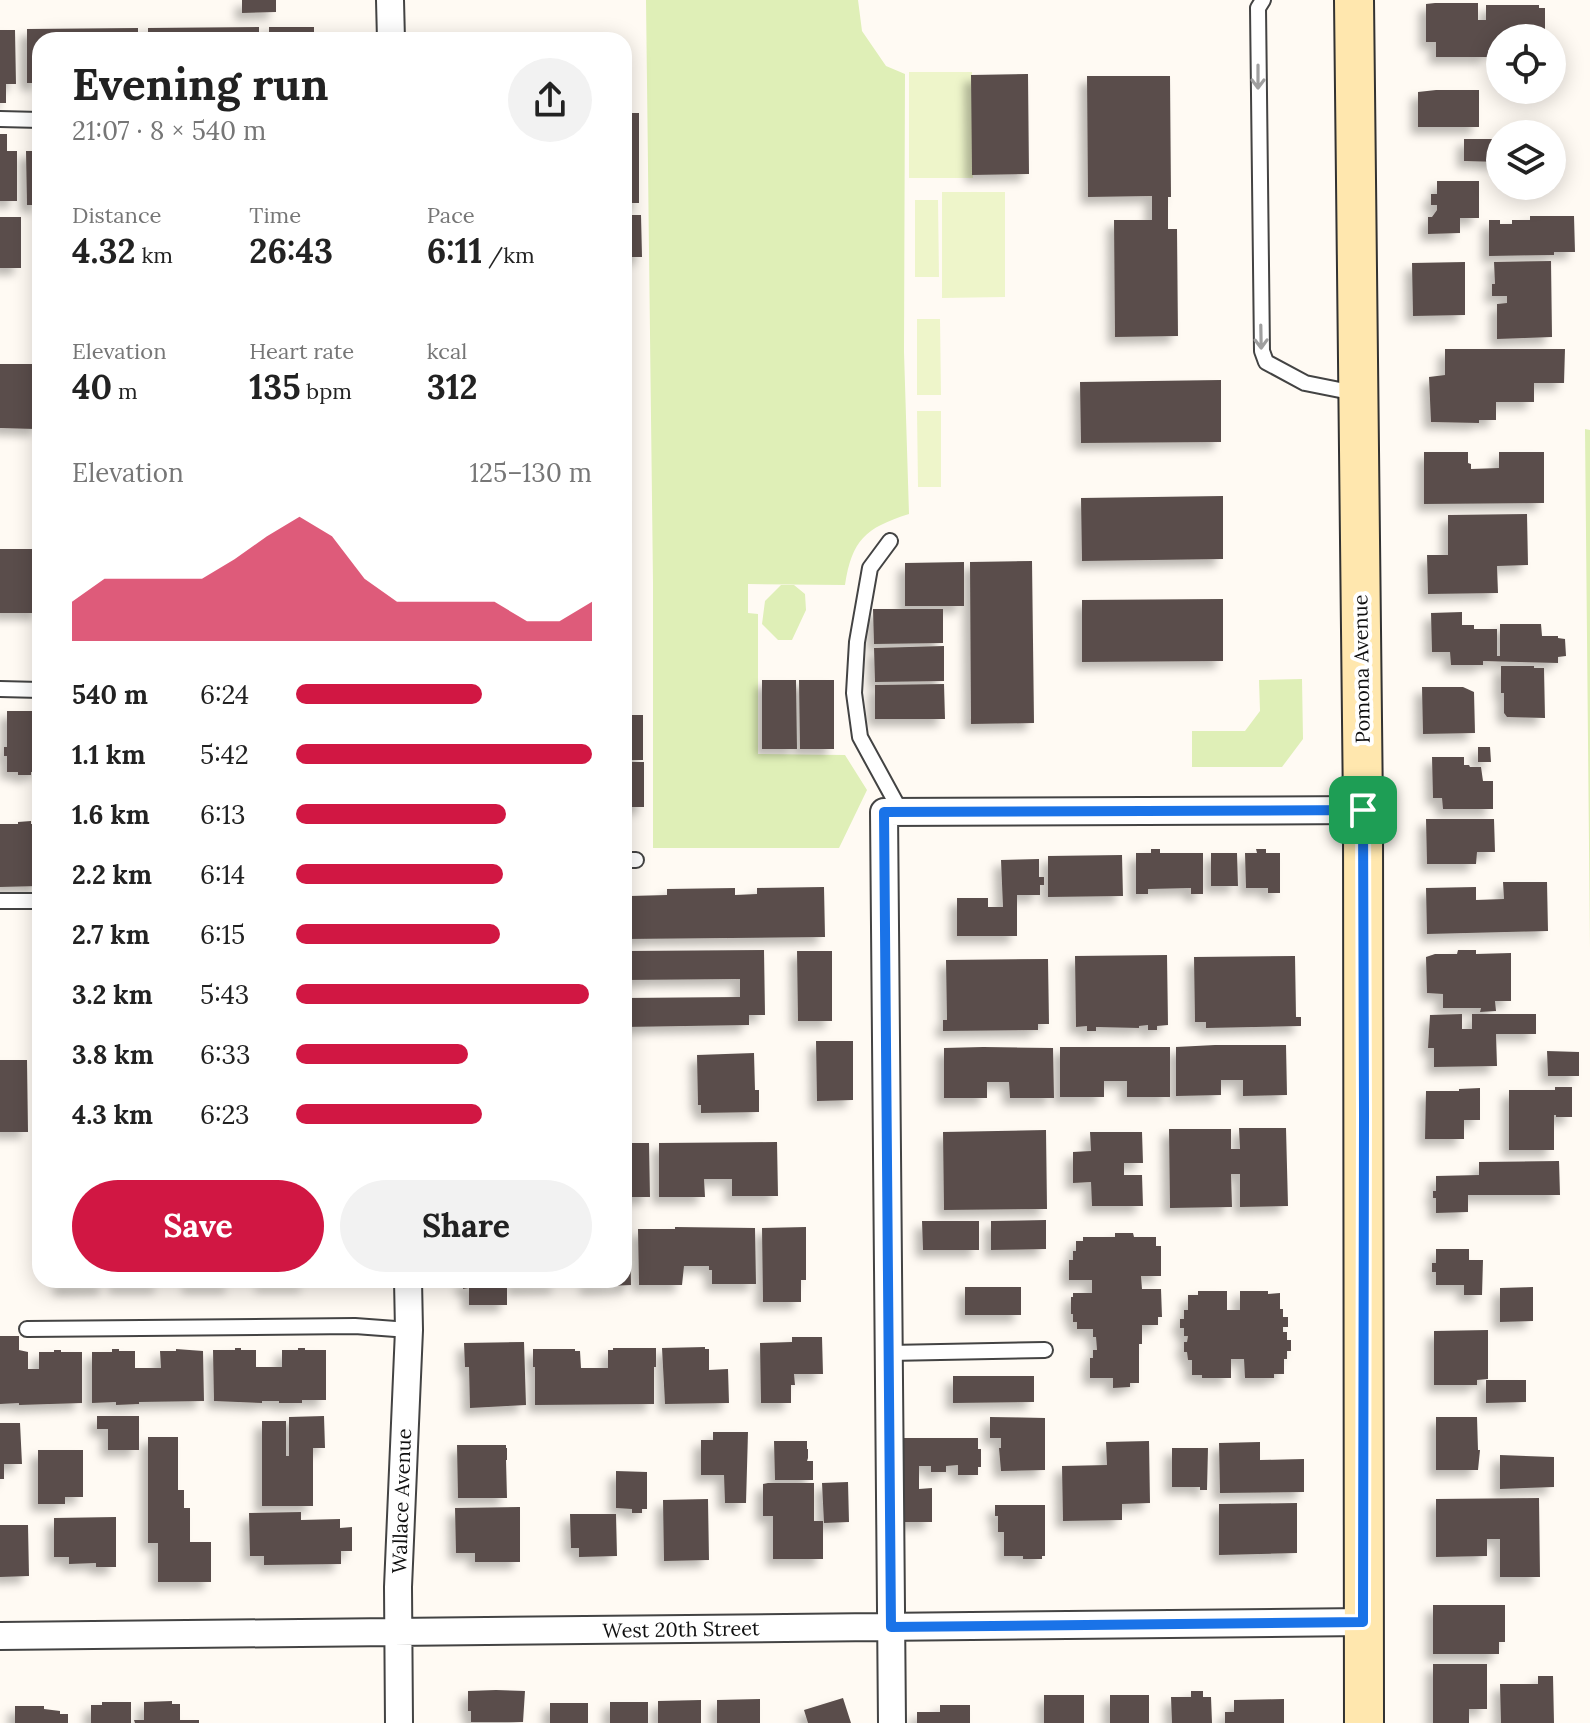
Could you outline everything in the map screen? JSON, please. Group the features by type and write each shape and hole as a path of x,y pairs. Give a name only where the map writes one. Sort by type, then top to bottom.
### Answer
{"street":[{"path":"390,0 391,32"},
{"name":"Pomona Avenue","path":"1354,0 1363,810 1364,1723"},
{"path":"892,1723 884,812 1363,810"},
{"name":"Wallace Avenue","path":"399,1723 398,1587 408,1288"},
{"name":"West 20th Street","path":"0,1636 1363,1622"}],"lane":[{"path":"1263,0 1258,8 1262,351 1266,362 1305,383 1358,394"},
{"path":"0,119 32,120"},
{"path":"890,541 870,568 857,642 854,693 860,737 901,812"},
{"path":"0,689 32,690"},
{"path":"0,901 32,901"},
{"path":"27,1329 355,1326 409,1330"},
{"path":"889,1353 1045,1350"}],"green space":[{"path":"646,0 858,0 862,31 886,66 905,74 904,352 909,514 881,525 863,538 852,557 845,585 748,584 748,613 758,614 758,754 845,755 867,790 839,848 653,848"},
{"path":"909,72 972,72 973,178 909,178"},
{"path":"942,192 1005,192 1005,297 942,298"},
{"path":"915,200 938,200 939,277 915,277"},
{"path":"917,319 940,319 941,395 917,395"},
{"path":"917,411 941,411 941,487 918,487"},
{"path":"1585,429 1590,430 1590,949"},
{"path":"781,585 794,585 805,594 806,610 792,640 778,640 762,624 765,601"},
{"path":"1302,679 1303,739 1282,767 1192,767 1192,731 1245,731 1260,711 1259,680"}],"building":[{"path":"242,0 276,0 276,12 242,13"},
{"path":"1478,3 1478,20 1486,20 1486,5 1539,5 1539,8 1545,8 1545,24 1486,24 1486,57 1436,57 1436,42 1426,42 1426,4"},
{"path":"259,27 259,32 148,32 148,28"},
{"path":"269,27 314,27 314,32 269,32"},
{"path":"138,28 138,32 32,32 32,83 27,83 27,29"},
{"path":"0,30 15,30 16,84 6,84 6,103 0,103"},
{"path":"1028,74 1029,174 972,175 971,75"},
{"path":"1087,76 1170,76 1171,197 1168,197 1168,229 1177,229 1178,336 1115,337 1114,220 1152,220 1152,196 1088,197"},
{"path":"1479,90 1479,127 1418,127 1418,92"},
{"path":"632,113 639,113 639,203 632,203"},
{"path":"0,134 7,134 7,151 17,151 17,201 0,201"},
{"path":"1464,139 1486,139 1486,162 1464,161"},
{"path":"26,151 32,151 32,205 27,205"},
{"path":"1437,181 1479,181 1479,218 1460,218 1460,233 1428,234 1428,217 1432,217 1437,210 1437,205 1431,205 1431,194 1437,194"},
{"path":"632,215 641,215 642,257 632,257"},
{"path":"1530,216 1574,216 1575,252 1489,256 1489,220 1512,224 1512,220 1530,220"},
{"path":"0,217 21,217 21,268 0,268"},
{"path":"1551,261 1552,337 1497,339 1497,304 1507,303 1507,296 1492,296 1494,262"},
{"path":"1465,262 1465,315 1413,316 1412,263"},
{"path":"1445,349 1565,349 1564,383 1534,383 1534,402 1496,402 1496,420 1479,420 1479,423 1431,422 1429,377 1445,375"},
{"path":"0,364 32,364 32,429 0,428"},
{"path":"1221,380 1221,442 1081,443 1080,382"},
{"path":"1424,452 1468,452 1471,469 1499,468 1499,452 1544,452 1544,503 1424,504"},
{"path":"1223,496 1223,559 1082,561 1081,498"},
{"path":"1527,514 1528,565 1497,566 1498,593 1428,594 1427,555 1448,555 1448,515"},
{"path":"0,549 32,549 32,613 0,613"},
{"path":"1032,561 1034,723 971,724 970,562"},
{"path":"964,562 964,606 905,606 905,563"},
{"path":"1223,599 1223,661 1082,662 1082,600"},
{"path":"873,609 943,609 943,643 874,644"},
{"path":"1462,612 1462,625 1474,625 1474,629 1497,629 1497,656 1500,656 1500,624 1541,624 1542,636 1565,639 1566,656 1558,657 1558,663 1483,661 1483,665 1451,665 1450,652 1432,652 1431,613"},
{"path":"944,646 944,681 875,682 874,648"},
{"path":"1501,666 1544,668 1545,718 1507,717 1504,713 1504,693 1501,693"},
{"path":"762,680 796,680 797,749 762,749"},
{"path":"799,680 834,680 834,749 800,749"},
{"path":"944,684 945,719 875,719 875,685"},
{"path":"1422,687 1463,687 1474,692 1475,733 1423,734"},
{"path":"7,711 32,711 31,775 7,772 4,747 7,747"},
{"path":"632,715 643,715 643,760 632,760"},
{"path":"1478,747 1490,747 1491,762 1478,762"},
{"path":"1432,757 1464,757 1464,765 1481,767 1483,781 1493,781 1493,809 1443,809 1442,798 1433,798"},
{"path":"632,762 644,762 644,807 632,807"},
{"path":"1426,819 1494,819 1495,852 1477,852 1476,864 1427,864"},
{"path":"31,821 32,824 32,886 0,887 0,824"},
{"path":"1151,849 1160,849 1160,853 1203,853 1203,894 1191,894 1191,888 1148,889 1148,894 1136,894 1136,853 1151,853"},
{"path":"1256,849 1280,853 1280,893 1268,893 1268,888 1246,888 1245,853 1257,853"},
{"path":"1211,853 1237,853 1238,886 1211,886"},
{"path":"1122,855 1123,896 1048,897 1048,856"},
{"path":"1039,859 1039,877 1044,877 1044,885 1040,885 1040,895 1017,895 1017,936 957,936 957,898 988,898 988,907 1003,907 1001,860"},
{"path":"1503,882 1547,882 1548,931 1427,934 1426,888 1476,887 1476,900 1504,899"},
{"path":"824,887 825,937 632,939 632,896 667,895 667,889 735,888 735,895 757,894 757,888"},
{"path":"764,950 765,1015 749,1015 749,1025 632,1027 632,998 740,997 740,979 632,980 632,951"},
{"path":"1458,950 1476,950 1476,954 1511,953 1511,1001 1495,1001 1496,1011 1480,1012 1481,1008 1443,1008 1443,994 1427,993 1426,957 1457,954"},
{"path":"797,951 832,951 832,1021 798,1021"},
{"path":"1167,955 1168,1025 1157,1026 1157,1030 1148,1030 1148,1025 1139,1028 1096,1027 1096,1031 1087,1031 1087,1026 1076,1027 1075,956"},
{"path":"1295,956 1296,1017 1301,1017 1301,1026 1206,1028 1206,1022 1195,1022 1194,957"},
{"path":"1048,959 1049,1024 1038,1024 1038,1030 943,1031 943,1020 947,1020 946,960"},
{"path":"1462,1014 1462,1029 1472,1029 1472,1014 1536,1014 1536,1034 1496,1034 1497,1066 1434,1067 1434,1048 1428,1048 1430,1015"},
{"path":"816,1041 853,1041 853,1100 817,1101"},
{"path":"1286,1045 1287,1095 1243,1096 1243,1080 1221,1080 1221,1095 1176,1096 1176,1047"},
{"path":"1060,1047 1170,1047 1170,1097 1127,1097 1127,1081 1104,1081 1104,1097 1060,1097"},
{"path":"944,1048 1053,1048 1054,1098 1010,1098 1009,1082 987,1082 987,1098 944,1098"},
{"path":"1547,1051 1579,1052 1579,1076 1548,1076"},
{"path":"754,1053 759,1112 701,1113 701,1105 698,1105 697,1055"},
{"path":"0,1060 27,1060 28,1132 0,1132"},
{"path":"1555,1087 1572,1087 1572,1117 1554,1115 1554,1150 1509,1150 1509,1090 1555,1090"},
{"path":"1480,1088 1480,1120 1464,1120 1464,1139 1425,1139 1426,1091"},
{"path":"1239,1128 1286,1128 1288,1206 1240,1207 1240,1174 1231,1174 1232,1207 1170,1208 1169,1129 1231,1129 1231,1149 1240,1149"},
{"path":"1046,1130 1047,1209 944,1210 943,1132"},
{"path":"1090,1132 1142,1132 1143,1163 1124,1163 1124,1175 1142,1175 1143,1206 1092,1206 1091,1182 1073,1183 1073,1152 1091,1151"},
{"path":"777,1142 778,1196 732,1196 732,1179 704,1179 705,1197 659,1197 659,1143"},
{"path":"632,1143 649,1143 650,1197 632,1197"},
{"path":"1559,1161 1560,1195 1468,1195 1468,1212 1436,1213 1433,1191 1436,1191 1436,1176 1479,1175 1479,1162"},
{"path":"1046,1220 1046,1249 991,1250 991,1221"},
{"path":"922,1221 979,1221 979,1250 923,1250"},
{"path":"806,1227 806,1280 801,1280 801,1302 763,1302 762,1228"},
{"path":"755,1228 756,1284 712,1284 709,1266 684,1266 682,1285 639,1285 638,1229"},
{"path":"1115,1233 1156,1237 1156,1246 1161,1246 1161,1276 1141,1276 1142,1289 1161,1289 1162,1317 1158,1317 1158,1325 1142,1325 1139,1383 1113,1388 1113,1378 1090,1378 1090,1358 1093,1358 1093,1350 1097,1350 1096,1337 1093,1337 1093,1329 1077,1329 1077,1322 1073,1322 1071,1314 1071,1297 1073,1293 1092,1293 1092,1280 1069,1280 1069,1260 1073,1260 1076,1241 1083,1241 1083,1237 1115,1237"},
{"path":"1436,1249 1469,1249 1469,1260 1483,1260 1482,1295 1464,1295 1464,1285 1436,1285 1432,1263 1436,1263"},
{"path":"965,1287 1021,1287 1021,1315 965,1315"},
{"path":"1533,1287 1533,1321 1500,1322 1500,1288"},
{"path":"469,1288 507,1288 507,1305 469,1305"},
{"path":"1198,1291 1227,1291 1227,1310 1240,1310 1240,1291 1280,1293 1280,1309 1283,1309 1283,1317 1288,1317 1288,1327 1283,1327 1283,1332 1287,1332 1287,1340 1291,1340 1291,1351 1287,1351 1287,1359 1284,1359 1284,1374 1274,1374 1274,1378 1245,1378 1244,1359 1231,1359 1231,1378 1192,1375 1192,1360 1188,1360 1187,1352 1184,1352 1184,1342 1187,1342 1188,1336 1184,1336 1184,1328 1180,1328 1180,1319 1184,1319 1184,1310 1188,1310 1188,1295 1198,1295"},
{"path":"1488,1330 1488,1379 1477,1380 1477,1385 1434,1385 1434,1331"},
{"path":"0,1336 19,1336 19,1350 28,1352 28,1369 39,1369 39,1352 82,1352 82,1403 0,1404"},
{"path":"792,1337 822,1337 823,1374 794,1374 791,1403 761,1403 760,1343 792,1342"},
{"path":"524,1342 526,1405 470,1408 469,1367 465,1367 464,1343"},
{"path":"656,1348 654,1404 535,1405 533,1349 575,1349 580,1351 581,1368 608,1368 608,1350"},
{"path":"662,1348 709,1349 709,1370 728,1369 729,1403 665,1404"},
{"path":"112,1349 135,1351 135,1368 161,1368 160,1351 203,1351 204,1401 116,1405 116,1402 92,1403 92,1352 112,1352"},
{"path":"213,1350 256,1350 256,1367 282,1367 282,1350 326,1350 326,1400 302,1400 302,1403 214,1401"},
{"path":"953,1376 1034,1376 1034,1402 953,1403"},
{"path":"1486,1380 1526,1380 1526,1402 1486,1403"},
{"path":"97,1416 139,1416 139,1450 108,1450 108,1429 97,1429"},
{"path":"324,1416 325,1448 313,1448 313,1506 262,1506 262,1421 286,1421 286,1456 289,1456 289,1417"},
{"path":"990,1417 1045,1418 1045,1470 1001,1471 1001,1438 990,1438"},
{"path":"1436,1417 1477,1417 1478,1470 1436,1470"},
{"path":"0,1423 20,1423 22,1464 4,1464 4,1479 0,1479"},
{"path":"713,1432 748,1432 746,1503 725,1503 724,1475 701,1475 701,1440 713,1440"},
{"path":"148,1437 178,1437 178,1490 184,1490 184,1508 190,1508 190,1542 211,1542 211,1582 158,1582 158,1543 148,1543"},
{"path":"899,1438 978,1438 981,1467 978,1467 978,1475 958,1475 958,1465 946,1466 946,1472 931,1472 931,1466 919,1466 919,1489 932,1488 932,1522 899,1522"},
{"path":"774,1441 807,1441 807,1461 813,1461 813,1480 775,1480"},
{"path":"1149,1441 1150,1503 1122,1504 1122,1520 1063,1521 1062,1466 1107,1465 1106,1442"},
{"path":"1260,1442 1260,1460 1304,1459 1304,1492 1220,1493 1219,1443"},
{"path":"457,1445 506,1445 507,1498 458,1498"},
{"path":"1172,1448 1208,1448 1207,1490 1172,1487"},
{"path":"38,1450 83,1450 83,1497 65,1497 65,1504 38,1504"},
{"path":"1500,1455 1554,1457 1554,1487 1500,1489"},
{"path":"616,1471 647,1472 647,1509 642,1509 642,1513 616,1508"},
{"path":"848,1482 849,1522 824,1523 822,1483"},
{"path":"814,1483 814,1521 823,1521 823,1559 773,1559 773,1516 763,1516 763,1484"},
{"path":"1539,1498 1540,1577 1500,1577 1500,1539 1487,1539 1487,1556 1436,1557 1436,1499"},
{"path":"708,1499 709,1560 664,1561 663,1500"},
{"path":"1297,1503 1297,1553 1219,1555 1219,1504"},
{"path":"995,1505 1045,1505 1045,1556 1042,1559 1004,1556 1004,1532 998,1532"},
{"path":"520,1507 520,1562 475,1562 475,1553 456,1553 455,1508"},
{"path":"301,1512 301,1520 340,1519 340,1528 352,1527 352,1551 341,1551 341,1564 264,1565 264,1556 250,1556 249,1513"},
{"path":"570,1514 616,1514 617,1556 579,1557 579,1548 571,1548"},
{"path":"116,1517 116,1567 96,1567 96,1563 69,1564 69,1557 54,1557 54,1518"},
{"path":"0,1525 28,1525 29,1576 0,1577"},
{"path":"1433,1605 1505,1605 1505,1642 1499,1642 1499,1654 1433,1654"},
{"path":"1433,1664 1487,1664 1487,1709 1469,1709 1469,1723 1433,1723"},
{"path":"1538,1676 1553,1676 1554,1723 1501,1723 1500,1684 1538,1684"},
{"path":"468,1691 525,1691 523,1722 471,1722"},
{"path":"1191,1691 1203,1691 1203,1697 1211,1697 1212,1723 1172,1723 1171,1697 1191,1697"},
{"path":"1044,1695 1084,1695 1084,1723 1044,1723"},
{"path":"1110,1695 1149,1695 1149,1723 1110,1723"},
{"path":"843,1698 851,1723 808,1723 804,1710"},
{"path":"760,1699 760,1723 717,1723 717,1700"},
{"path":"1284,1699 1284,1723 1225,1723 1225,1712 1234,1712 1234,1700"},
{"path":"701,1700 701,1723 658,1723 658,1701"},
{"path":"172,1701 172,1704 180,1704 180,1720 199,1720 199,1723 135,1723 134,1720 144,1720 144,1702"},
{"path":"102,1702 131,1702 131,1723 91,1723 91,1705 102,1705"},
{"path":"610,1702 648,1702 648,1723 610,1723"},
{"path":"550,1703 588,1703 588,1723 550,1723"},
{"path":"940,1705 970,1705 970,1723 917,1723 917,1712 940,1712"},
{"path":"15,1706 44,1706 44,1709 60,1711 60,1714 68,1714 68,1723 15,1723"}],"route":[{"path":"1363,810 1363,1622 891,1627 884,812 1363,810"}]}
